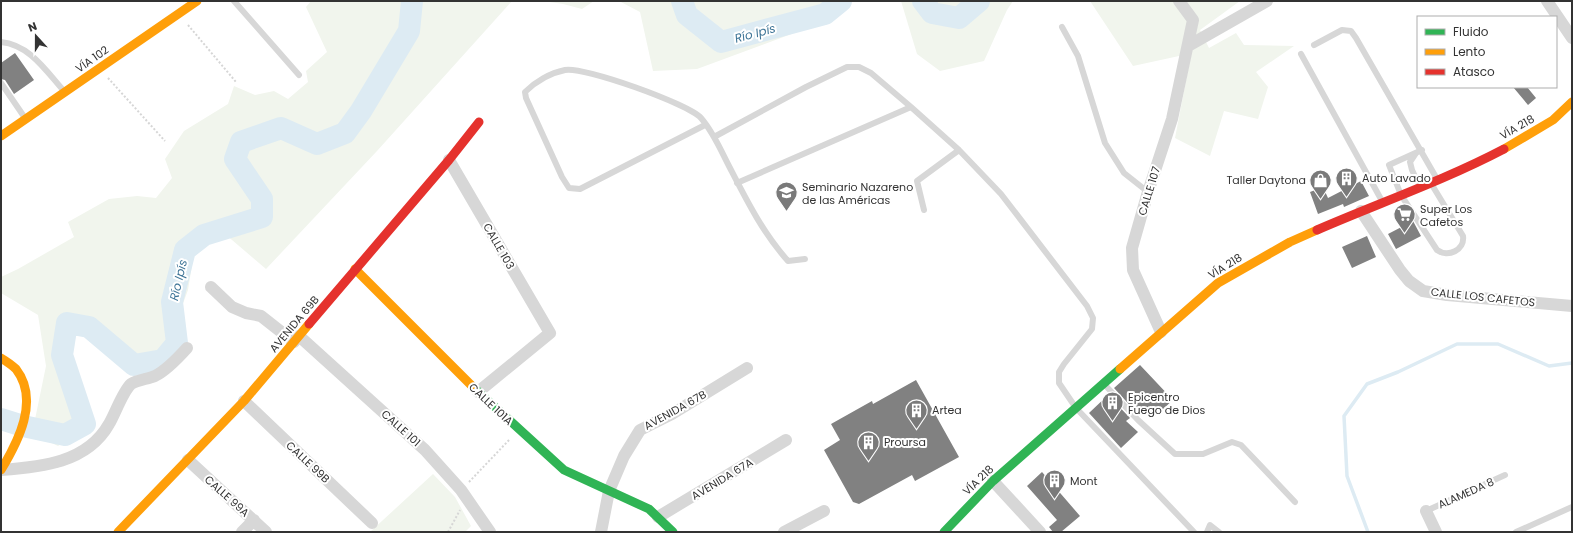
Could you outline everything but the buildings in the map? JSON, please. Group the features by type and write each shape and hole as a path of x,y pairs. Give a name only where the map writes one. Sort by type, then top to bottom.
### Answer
{"main road":[{"name":"VÍA 102","path":"1,136 197,1"},
{"name":"VÍA 218","path":"944,532 993,481 1218,283 1290,242 1479,162 1526,137 1553,120 1572,102"},
{"name":"AVENIDA 69B","path":"118,532 244,401 449,160 479,122"},
{"name":"CALLE 101A","path":"356,270 478,392 564,470 609,491"},
{"path":"1,358 6,360 21,374 26,396 26,414 12,453 1,470"},
{"path":"609,491 649,509 673,532"}],"street":[{"name":"CALLE 107","path":"1161,332 1133,270 1132,248 1148,192 1172,119 1193,20 1179,1"},
{"path":"1188,46 1267,1"},
{"path":"1547,1 1572,38"},
{"name":"CALLE 103","path":"449,160 550,333 478,392"},
{"name":"CALLE LOS CAFETOS","path":"1361,211 1400,270 1409,281 1423,291 1447,296 1572,306"},
{"name":"CALLE 101","path":"211,287 232,306 246,313 261,316 297,339 425,450 464,494 490,532"},
{"path":"1,470 31,468 54,463 78,454 102,437 122,398 132,384 155,376 174,362 187,348"},
{"name":"AVENIDA 67B","path":"609,491 624,456 640,430 672,414 747,368"},
{"name":"CALLE 99B","path":"244,401 372,522"},
{"name":"AVENIDA 67A","path":"658,517 786,440"},
{"name":"CALLE 99A","path":"188,460 266,532"},
{"path":"993,481 1040,532"},
{"path":"601,532 609,491"},
{"path":"784,532 824,510"},
{"path":"1426,511 1436,532"},
{"path":"242,532 254,520"}],"lane":[{"path":"234,1 299,75"},
{"path":"1062,27 1078,56 1106,143 1124,173 1148,192"},
{"path":"1314,44 1342,30 1351,31 1356,38 1419,152 1463,236 1464,242 1461,247 1449,254 1442,254 1437,250 1401,195 1389,165 1419,152"},
{"path":"1,42 17,46 25,50 38,61 65,92"},
{"path":"1301,54 1383,202"},
{"path":"714,137 806,87 847,67 859,67 871,73 911,106 959,150 1001,194 1087,306 1093,318 1092,329 1059,372 1059,382 1076,408 1194,532"},
{"path":"705,125 580,189 569,188 562,177 526,98 525,92 530,87 548,76 565,70 577,70 607,77 692,111 700,118 714,137 754,216 775,247 788,261 805,259"},
{"path":"1,83 26,119"},
{"path":"737,183 911,106"},
{"path":"924,210 917,182 959,150"},
{"path":"1419,152 1410,162 1420,187"},
{"path":"1103,383 1138,420 1175,454 1203,454 1232,442 1241,445 1294,502"},
{"name":"ALAMEDA 8","path":"1426,511 1505,475"},
{"path":"1516,532 1572,507"},
{"path":"1207,532 1210,525 1219,532"}],"path":[{"path":"178,14 236,82"},
{"path":"99,68 165,141"},
{"path":"448,532 464,494 519,430"}],"shaded area":[{"path":"311,1 512,1 377,151 266,269 225,234 194,253 188,290 170,339 161,354 137,360 96,323 66,320 57,346 75,408 77,434 58,446 32,434 46,366 38,315 1,293 1,277 74,237 68,222 109,199 137,196 156,198 172,178 165,159 184,131 228,104 234,86 255,95 274,91 288,99 308,82 306,71 327,52 306,7"},
{"path":"543,1 594,1 582,9"},
{"path":"619,1 850,1 821,23 697,69 653,71 640,12"},
{"path":"901,1 1013,1 1007,10 984,61 940,71 917,54"},
{"path":"1090,1 1240,1 1200,30 1209,48 1236,33 1244,45 1294,46 1256,72 1268,87 1258,119 1224,111 1210,156 1175,138 1191,55 1179,56 1133,66"},
{"path":"433,474 455,497 471,526 465,532 370,532"}],"waterway":[{"name":"Río Ipís","path":"1,419 23,426 65,435 85,424 62,355 67,323 89,327 134,365 163,360 177,343 172,302 185,250 204,235 262,217 262,199 235,159 241,142 281,128 317,144 345,133 361,111 409,31 412,1"},
{"name":"Río Ipís","path":"682,1 687,15 721,42 825,14 841,1"},
{"name":"Río Ipís","path":"923,1 932,13 959,18 979,1"},
{"path":"1368,532 1347,476 1344,416 1367,384 1398,372 1457,344 1498,344 1549,366 1572,363"}],"traffic: fast":[{"path":"944,532 993,481 1120,369"},
{"path":"472,386 564,470 649,509 673,532"}],"traffic: slow":[{"path":"1,136 197,1"},
{"path":"1504,149 1553,120 1572,102"},
{"path":"1120,369 1218,283 1290,242 1317,230"},
{"path":"355,269 472,386"},
{"path":"118,532 244,401 309,324"},
{"path":"1,358 16,369 23,381 26,394 24,421 20,434 1,470"}],"traffic: jam":[{"path":"309,324 449,160 479,122"},
{"path":"1317,230 1434,182 1504,149"}],"place":[{"name":"Auto Lavado","path":"1347,198"},
{"name":"Taller Daytona","path":"1321,200"},
{"name":"Seminario Nazareno de las Américas","path":"787,212"},
{"name":"Super Los Cafetos","path":"1405,234"},
{"name":"Epicentro Fuego de Dios","path":"1113,422"},
{"name":"Artea","path":"916,430"},
{"name":"Proursa","path":"868,462"},
{"name":"Mont","path":"1054,500"}]}
